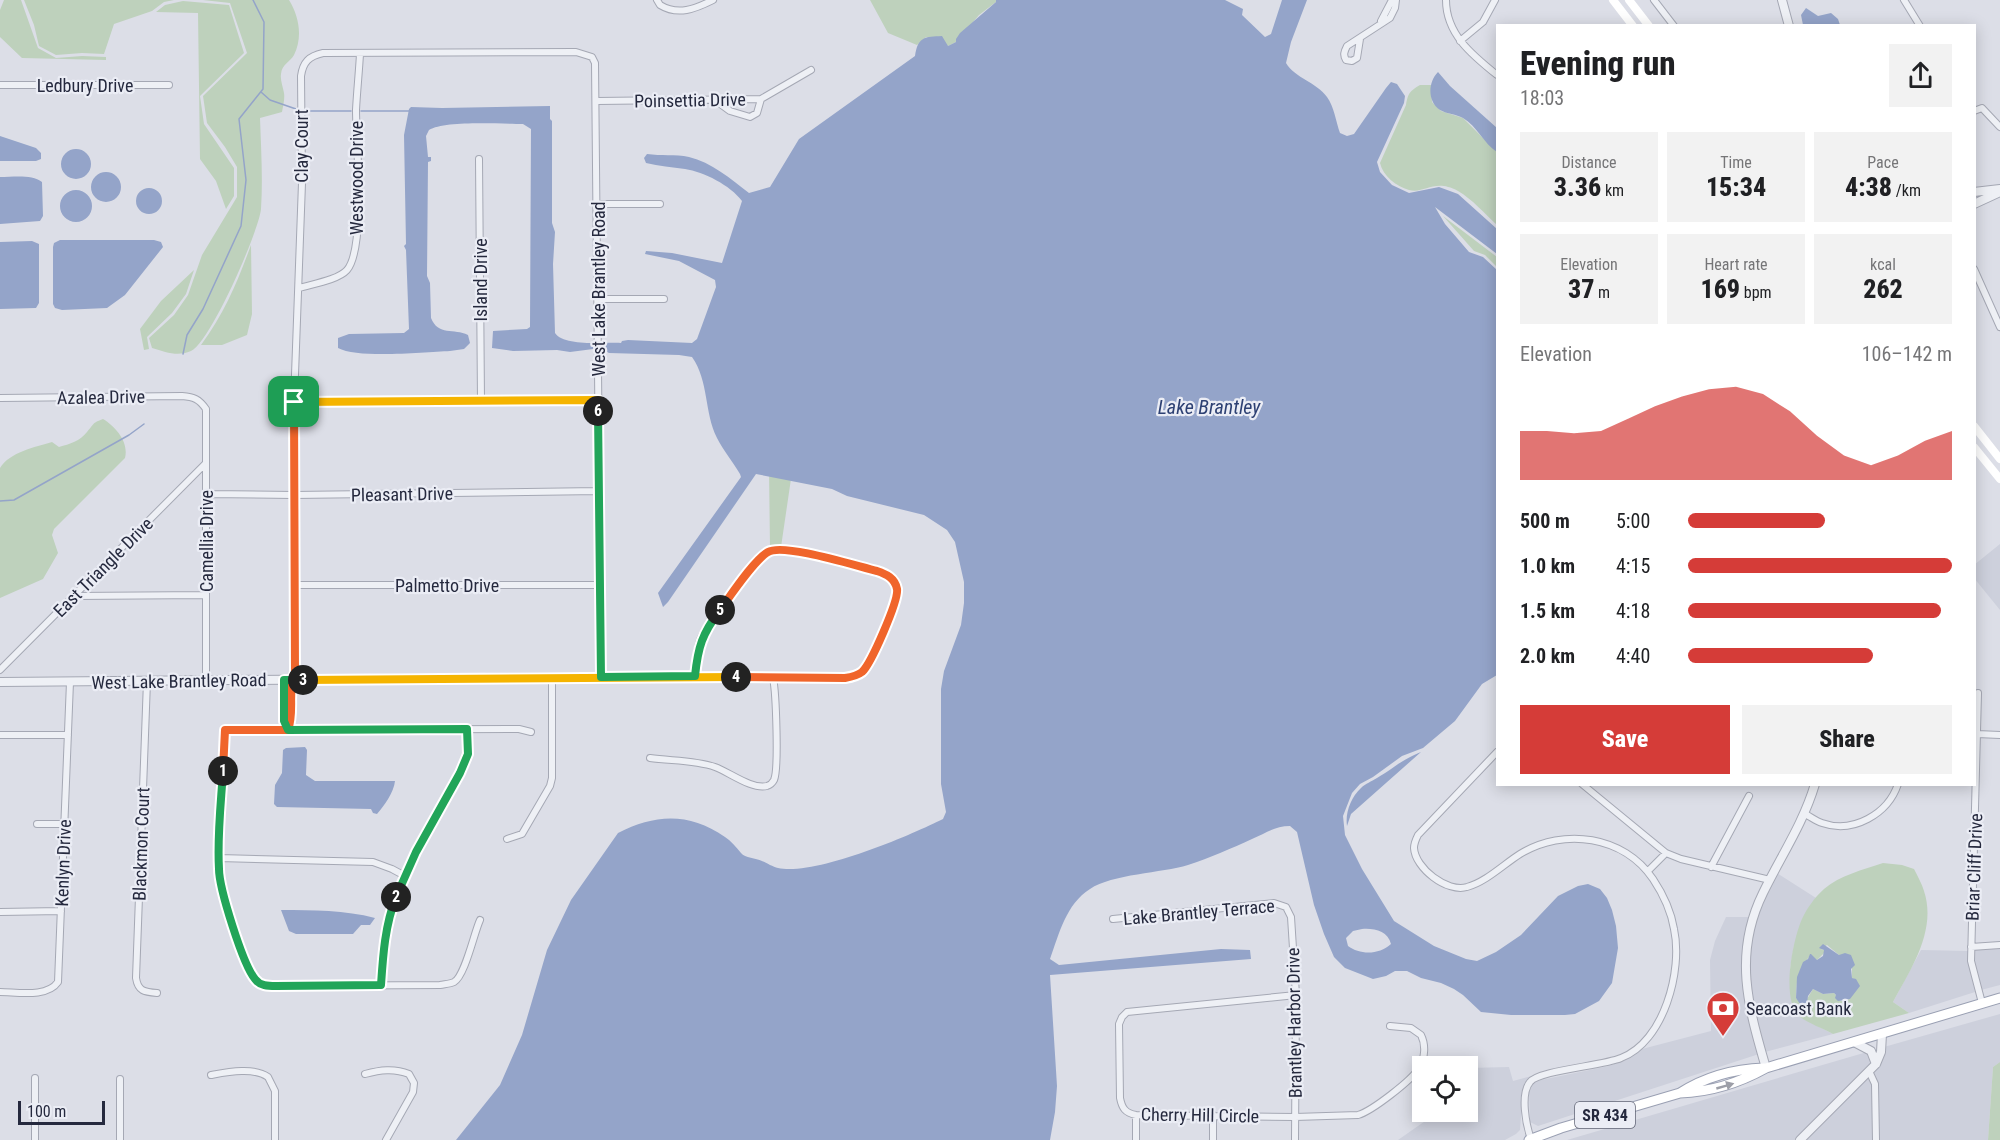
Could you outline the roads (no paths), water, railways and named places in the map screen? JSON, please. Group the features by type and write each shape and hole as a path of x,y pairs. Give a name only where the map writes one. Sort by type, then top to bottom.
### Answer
{"main road":[{"path":"1613,0 1631,24"},
{"path":"1629,0 1647,24"},
{"path":"1976,429 2000,459"},
{"path":"1976,449 2000,479"},
{"name":"SR 434","path":"1530,1139 1680,1093 1702,1092 1746,1079 1766,1068 2000,998"}],"street":[{"path":"657,0 660,5 674,11 697,8 712,0"},
{"path":"1446,0 1447,16 1451,28 1478,60 1496,74"},
{"path":"1460,41 1483,22 1495,0"},
{"path":"1654,0 1672,24"},
{"path":"1782,0 1788,24"},
{"path":"1904,0 1919,24"},
{"path":"1360,39 1380,24 1393,4"},
{"name":"West Lake Brantley Road","path":"0,682 601,677 597,70 592,57 576,52 360,54"},
{"name":"Clay Court","path":"299,288 302,183 301,76 303,66 306,60 323,53 360,54"},
{"name":"Westwood Drive","path":"299,288 339,277 351,264 354,253 358,204 356,109 360,54"},
{"name":"Poinsettia Drive","path":"597,101 761,99 811,70"},
{"name":"Ledbury Drive","path":"0,85 169,85"},
{"path":"715,100 730,111 750,117 757,113 761,99"},
{"path":"1976,110 1982,108 2000,127"},
{"name":"Island Drive","path":"479,159 481,400"},
{"path":"1976,192 2000,190"},
{"path":"1976,203 2000,190"},
{"path":"597,204 660,204"},
{"path":"1976,274 2000,327"},
{"path":"1976,279 1981,285"},
{"path":"288,730 284,721 288,680 295,672 294,402 295,330 299,288"},
{"path":"598,299 664,299"},
{"name":"Azalea Drive","path":"0,398 182,396 194,397 201,402"},
{"path":"294,402 598,400"},
{"name":"Camellia Drive","path":"201,402 206,409 206,681"},
{"name":"East Triangle Drive","path":"0,670 205,464"},
{"name":"Pleasant Drive","path":"206,494 599,491"},
{"path":"601,677 845,678 859,674 868,663 895,604 897,592 894,582 889,576 877,571 800,552 770,551 758,561 705,630 698,651 695,676"},
{"name":"Palmetto Drive","path":"295,585 599,585"},
{"path":"74,596 206,595"},
{"path":"507,839 522,834 550,786 552,678"},
{"path":"650,759 702,764 716,767 752,785 765,787 771,784 775,776 776,760 776,698 773,678"},
{"name":"Blackmon Court","path":"147,681 136,978 139,989 143,992 157,993"},
{"name":"Kenlyn Drive","path":"0,992 42,992 55,986 59,976 70,682"},
{"name":"Briar Cliff Drive","path":"1976,770 1978,693"},
{"path":"381,985 389,914 416,852 460,773 468,754 467,729"},
{"path":"480,920 463,971 457,981 440,985 276,986 260,983 254,978 247,964 221,887 219,858 225,730 519,729 531,732"},
{"path":"1977,734 2000,735"},
{"path":"0,735 68,735"},
{"path":"1496,753 1418,835 1414,848 1417,858 1442,884 1449,888 1467,887 1536,846 1555,840 1603,842 1619,847 1648,871 1669,909 1675,930 1675,966 1665,1010 1656,1026 1641,1045 1624,1058 1541,1075 1529,1082 1525,1097 1525,1120 1530,1139"},
{"path":"1584,786 1665,853 1711,867 1770,880"},
{"path":"1766,1068 1747,998 1748,941 1754,915 1805,814 1814,786"},
{"path":"1805,814 1824,824 1841,826 1857,824 1882,810 1892,800 1897,786"},
{"name":"Briar Cliff Drive","path":"1976,786 1971,947 1972,967 1982,1003"},
{"path":"1711,867 1749,795"},
{"path":"37,824 64,824"},
{"path":"1648,871 1665,853"},
{"path":"219,858 373,862 405,876"},
{"name":"Lake Brantley Terrace","path":"1113,919 1274,903 1286,907"},
{"name":"Brantley Harbor Drive","path":"1286,907 1291,917 1296,995 1295,1140"},
{"path":"0,912 61,911"},
{"path":"1971,947 2000,945"},
{"name":"Cherry Hill Circle","path":"1296,995 1127,1012 1119,1024 1122,1107 1129,1113 1136,1114 1295,1117 1346,1116 1368,1112 1413,1075 1422,1060 1424,1041 1418,1032 1411,1028 1390,1026"},
{"path":"1800,1140 1876,1064 1881,1052 1882,1034"},
{"path":"1854,1042 1871,1051 1876,1064"},
{"path":"365,1074 381,1070 401,1071 410,1074 414,1083 413,1092 386,1140"},
{"path":"1869,1071 1875,1084 1876,1140"},
{"path":"211,1075 225,1072 256,1072 268,1077 275,1091 275,1140"},
{"path":"34,1078 35,1140"},
{"path":"120,1079 120,1140"},
{"path":"1136,1114 1136,1140"},
{"path":"1213,1115 1213,1140"}],"water":[{"name":"Lake Brantley","path":"996,0 1225,0 1243,9 1242,15 1265,37 1271,34 1282,0 1307,0 1291,42 1286,63 1295,73 1317,87 1327,97 1340,133 1347,136 1354,134 1391,82 1397,84 1405,96 1404,103 1377,162 1380,172 1392,185 1409,193 1439,187 1458,194 1496,228 1496,253 1435,207 1445,224 1469,252 1483,257 1496,269 1496,676 1482,684 1455,721 1423,748 1402,756 1360,784 1352,793 1343,816 1345,835 1362,869 1394,921 1434,946 1466,959 1477,961 1496,952 1521,935 1558,896 1578,886 1588,884 1600,889 1607,898 1616,926 1618,948 1612,983 1599,1001 1575,1014 1511,1015 1481,1012 1454,989 1407,971 1395,971 1373,979 1345,968 1334,957 1324,934 1314,905 1297,832 1290,826 1285,826 1188,865 1099,884 1082,895 1069,911 1050,959 1059,965 1221,949 1250,950 1251,959 1050,975 1057,1086 1050,1140 456,1140 500,1085 522,1035 547,950 571,900 618,833 659,819 685,820 712,829 745,856 778,868 794,869 815,866 862,853 943,819 946,812 941,784 941,689 944,671 961,625 964,582 955,542 947,530 924,515 847,496 832,489 756,474 663,607 658,593 741,477 713,428 704,386 692,357 609,353 601,348 570,352 513,351 492,348 493,331 530,327 531,129 523,124 447,125 429,130 426,136 428,157 431,157 431,161 428,162 427,276 430,283 431,318 434,324 442,329 468,335 470,343 464,349 409,353 360,353 338,348 338,338 349,334 404,333 409,329 404,246 406,244 404,135 409,109 411,107 550,106 552,223 555,232 553,264 555,333 567,340 586,343 621,343 628,340 692,343 697,339 716,287 715,280 679,261 645,254 646,251 672,253 722,263 742,201 724,185 700,173 646,163 644,158 647,154 697,159 749,193 770,187 799,139 915,56 918,45 923,39 942,36 948,46 956,42 960,33","holes":["1376,930 1387,936 1391,944 1386,948 1370,953 1348,946 1346,938 1353,931"]},
{"path":"1806,8 1818,16 1831,13 1840,24 1803,24 1801,15"},
{"path":"1438,72 1450,86 1496,127 1496,151 1468,121 1440,110 1436,106 1430,91"},
{"path":"0,136 36,148 41,153 41,159 0,161"},
{"path":"76,149 87,153 91,164 87,175 76,179 65,175 61,164 65,153"},
{"path":"106,172 117,176 121,187 117,198 106,202 95,198 91,187 95,176"},
{"path":"0,177 28,177 42,182 43,216 40,221 0,224"},
{"path":"149,188 158,192 162,201 158,210 149,214 140,210 136,201 140,192"},
{"path":"76,190 87,195 92,206 87,217 76,222 65,217 60,206 65,195"},
{"path":"60,240 154,240 161,242 163,247 125,295 107,308 62,310 55,308 53,304 53,247 54,243"},
{"path":"32,241 39,244 39,303 36,308 0,309 0,242"},
{"path":"305,747 307,750 306,775 315,781 395,781 386,803 377,814 371,809 277,807 274,804 275,785 282,773 283,750"},
{"path":"1421,752 1351,814 1347,826 1350,806 1354,796 1361,788"},
{"path":"281,910 341,912 375,918 370,925 361,925 353,934 296,934 289,931"},
{"path":"1823,944 1839,955 1845,953 1851,955 1855,965 1851,969 1852,978 1856,979 1860,986 1850,999 1838,1001 1834,993 1823,994 1813,989 1808,996 1807,1003 1800,1004 1796,998 1797,977 1803,962 1810,954 1817,960 1823,956 1824,950 1819,948"}],"waterway":[{"path":"183,354 187,335 203,309 241,226 246,180 239,119 263,89 264,22 253,0"},
{"path":"261,92 270,100 296,109"},
{"path":"306,111 351,111"},
{"path":"361,111 410,111"},
{"path":"0,501 14,500 129,435 144,424"}],"place":[{"name":"Seacoast Bank","path":"1723,1037"}]}
